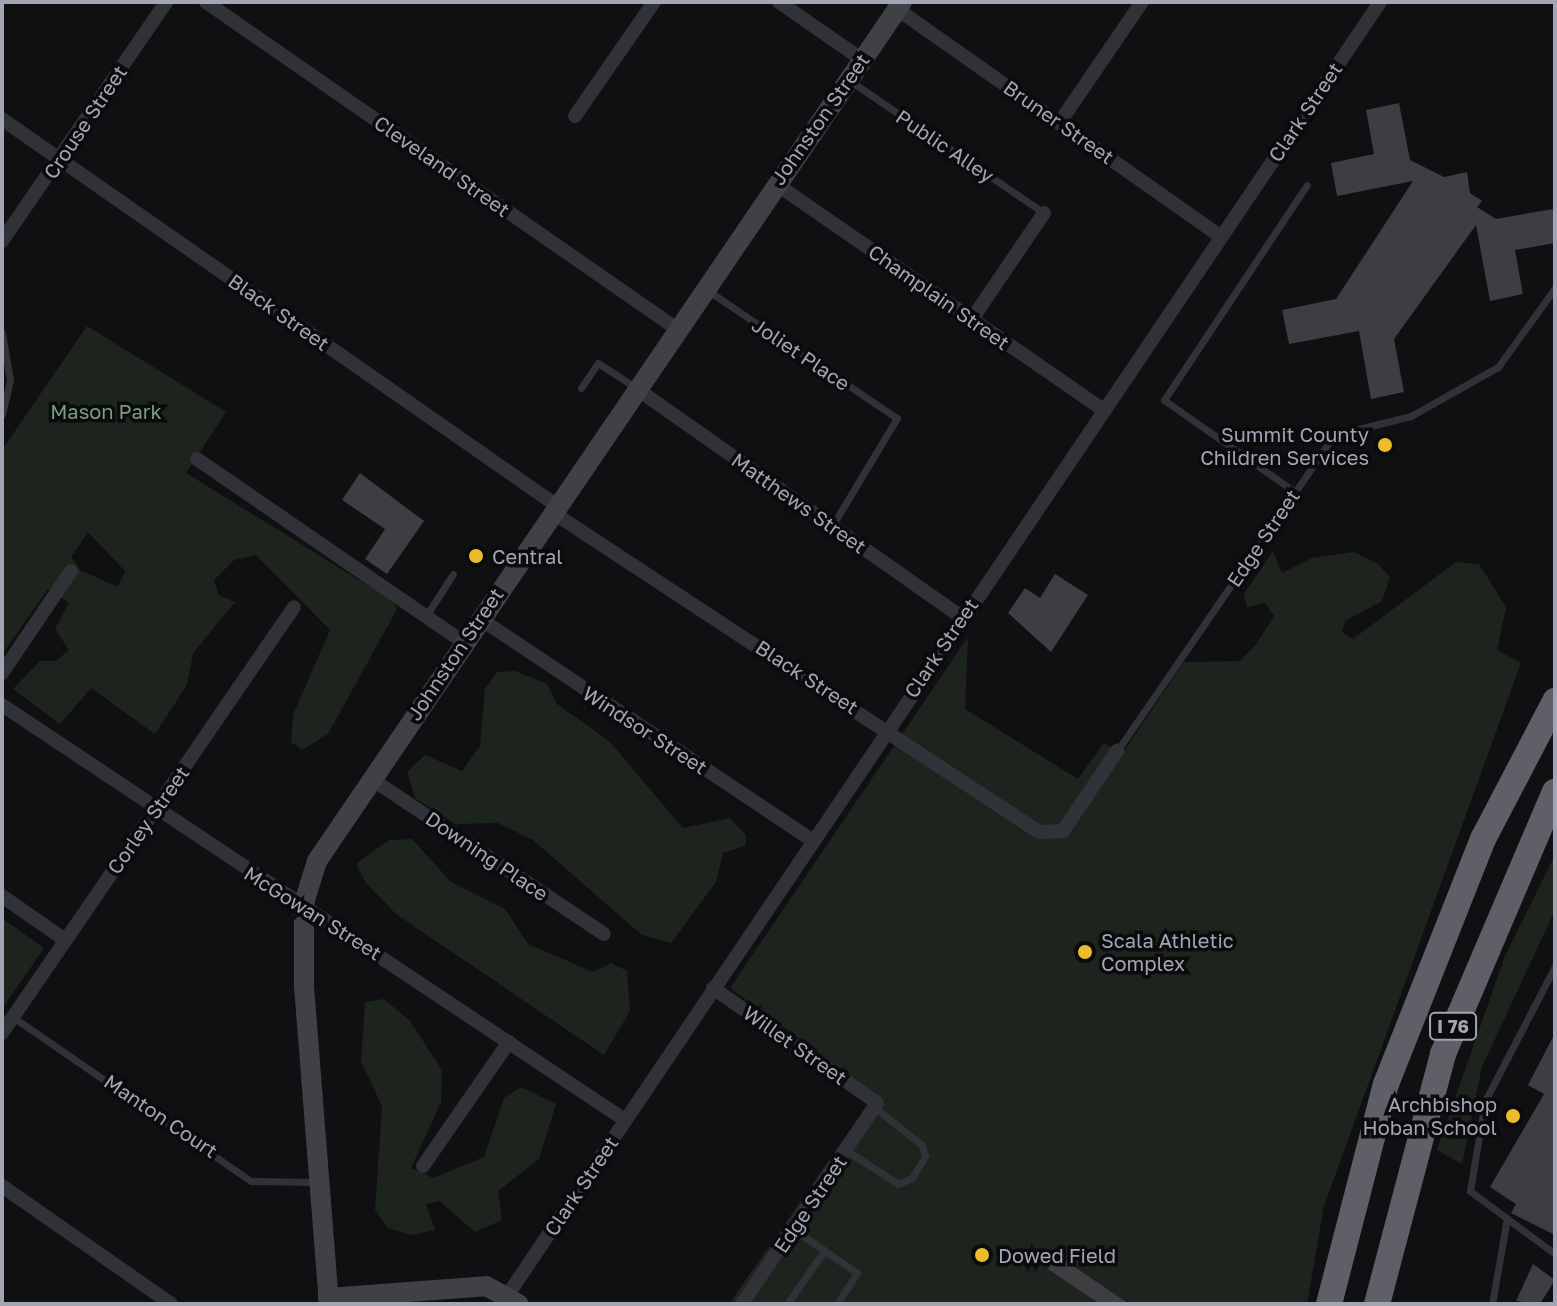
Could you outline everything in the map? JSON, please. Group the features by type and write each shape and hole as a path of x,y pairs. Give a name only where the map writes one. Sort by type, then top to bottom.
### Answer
{"highway":[{"name":"I 76","path":"1329,1304 1386,1084 1483,839 1555,701"},
{"name":"I 76","path":"1377,1304 1443,1054 1555,792"}],"main road":[{"name":"Johnston Street","path":"328,1301 316,1182 303,910 317,861 370,778 899,6"},
{"path":"328,1301 486,1286 512,1300"}],"street":[{"name":"Crouse Street","path":"2,241 166,2"},
{"name":"Cleveland Street","path":"206,2 677,329"},
{"path":"575,116 654,2"},
{"path":"779,2 861,59"},
{"path":"1060,122 1142,2"},
{"name":"Clark Street","path":"512,1300 625,1120 811,839 1380,2"},
{"name":"Bruner Street","path":"899,6 1221,237"},
{"name":"Black Street","path":"2,119 554,508 1039,832 1063,831"},
{"name":"Champlain Street","path":"776,184 1103,410"},
{"path":"972,319 1044,213"},
{"name":"Matthews Street","path":"637,389 962,617"},
{"path":"197,459 463,642"},
{"path":"2,673 71,571"},
{"name":"Corley Street","path":"2,1033 294,607"},
{"name":"Windsor Street","path":"479,618 811,839"},
{"name":"McGowan Street","path":"2,705 303,910 625,1120"},
{"name":"Edge Street","path":"1063,831 1117,751"},
{"name":"Downing Place","path":"370,778 604,934"},
{"path":"2,896 65,940"},
{"name":"Willet Street","path":"713,988 876,1105"},
{"path":"423,1166 509,1042"},
{"name":"Edge Street","path":"742,1304 876,1105"},
{"path":"2,1186 171,1304"}],"lane":[{"name":"Public Alley","path":"848,79 1044,213"},
{"path":"1295,492 1164,400 1307,185"},
{"name":"Edge Street","path":"1117,751 1334,435 1411,416 1498,367 1555,288"},
{"name":"Joliet Place","path":"705,289 897,418 832,526"},
{"path":"2,333 10,380 3,410"},
{"path":"581,388 598,363 637,389"},
{"path":"426,616 453,574"},
{"path":"1555,966 1485,1101 1470,1191 1555,1254"},
{"name":"Manton Court","path":"13,1017 251,1181 316,1182"},
{"path":"846,1150 898,1184 912,1178 925,1156 922,1145 876,1105"},
{"path":"1492,1304 1507,1218"},
{"path":"793,1229 857,1273 837,1304"},
{"path":"787,1304 824,1251"}],"green space":[{"name":"Mason Park","path":"87,326 226,412 186,473 393,601 397,609 328,734 302,750 291,742 293,715 330,630 256,555 234,560 214,580 219,595 235,602 193,653 187,685 155,734 91,688 60,724 13,689 40,661 56,661 69,650 55,629 69,603 48,589 2,654 2,450","holes":["88,532 125,571 118,587 80,570 71,557"]},
{"name":"Scala Athletic Complex","path":"1273,551 1282,573 1312,558 1354,552 1378,564 1390,577 1382,601 1345,621 1342,632 1353,639 1456,562 1479,564 1506,607 1497,650 1521,663 1324,1206 1307,1304 729,1304 875,1094 730,988 968,637 965,709 1078,779 1104,743 1122,754 1184,662 1240,661 1257,643 1274,616 1265,603 1247,607 1244,594"},
{"path":"515,671 547,684 557,704 609,741 683,828 730,818 746,835 745,846 723,853 716,882 671,943 642,935 533,840 498,823 455,824 415,798 407,772 425,755 462,771 480,746 485,689 497,672"},
{"path":"412,839 451,882 505,909 528,944 593,972 611,963 627,971 630,1011 604,1055 396,914 366,883 356,864 389,840"},
{"path":"1555,855 1555,910 1482,1067 1462,1164 1437,1150 1505,956"},
{"path":"2,918 44,948 2,1009"},
{"path":"384,999 410,1021 442,1070 441,1102 411,1168 433,1178 484,1157 504,1098 521,1087 556,1104 539,1159 498,1191 502,1220 475,1232 439,1201 426,1204 435,1230 411,1235 388,1228 375,1210 382,1106 361,1061 365,1002"}],"building":[{"path":"1399,103 1410,160 1444,177 1467,172 1470,193 1482,201 1477,207 1496,219 1553,209 1555,243 1515,250 1523,294 1490,301 1476,225 1394,339 1404,392 1371,399 1359,331 1289,344 1282,310 1336,299 1413,181 1337,196 1331,163 1374,154 1366,110"},
{"path":"360,473 424,521 387,574 365,559 385,529 342,500"},
{"path":"1055,574 1088,595 1051,652 1008,613 1025,588 1040,598"},
{"path":"1555,1033 1555,1235 1511,1213 1516,1204 1490,1187 1544,1094 1528,1085"},
{"path":"1057,1255 1129,1304 1100,1304 1048,1269"},
{"path":"1533,1264 1555,1280 1540,1304 1516,1301"}],"place":[{"name":"Summit County Children Services","path":"1385,445"},
{"name":"Central","path":"476,556"},
{"name":"Scala Athletic Complex","path":"1085,952"},
{"name":"Archbishop Hoban School","path":"1513,1116"},
{"name":"Dowed Field","path":"982,1255"}]}
